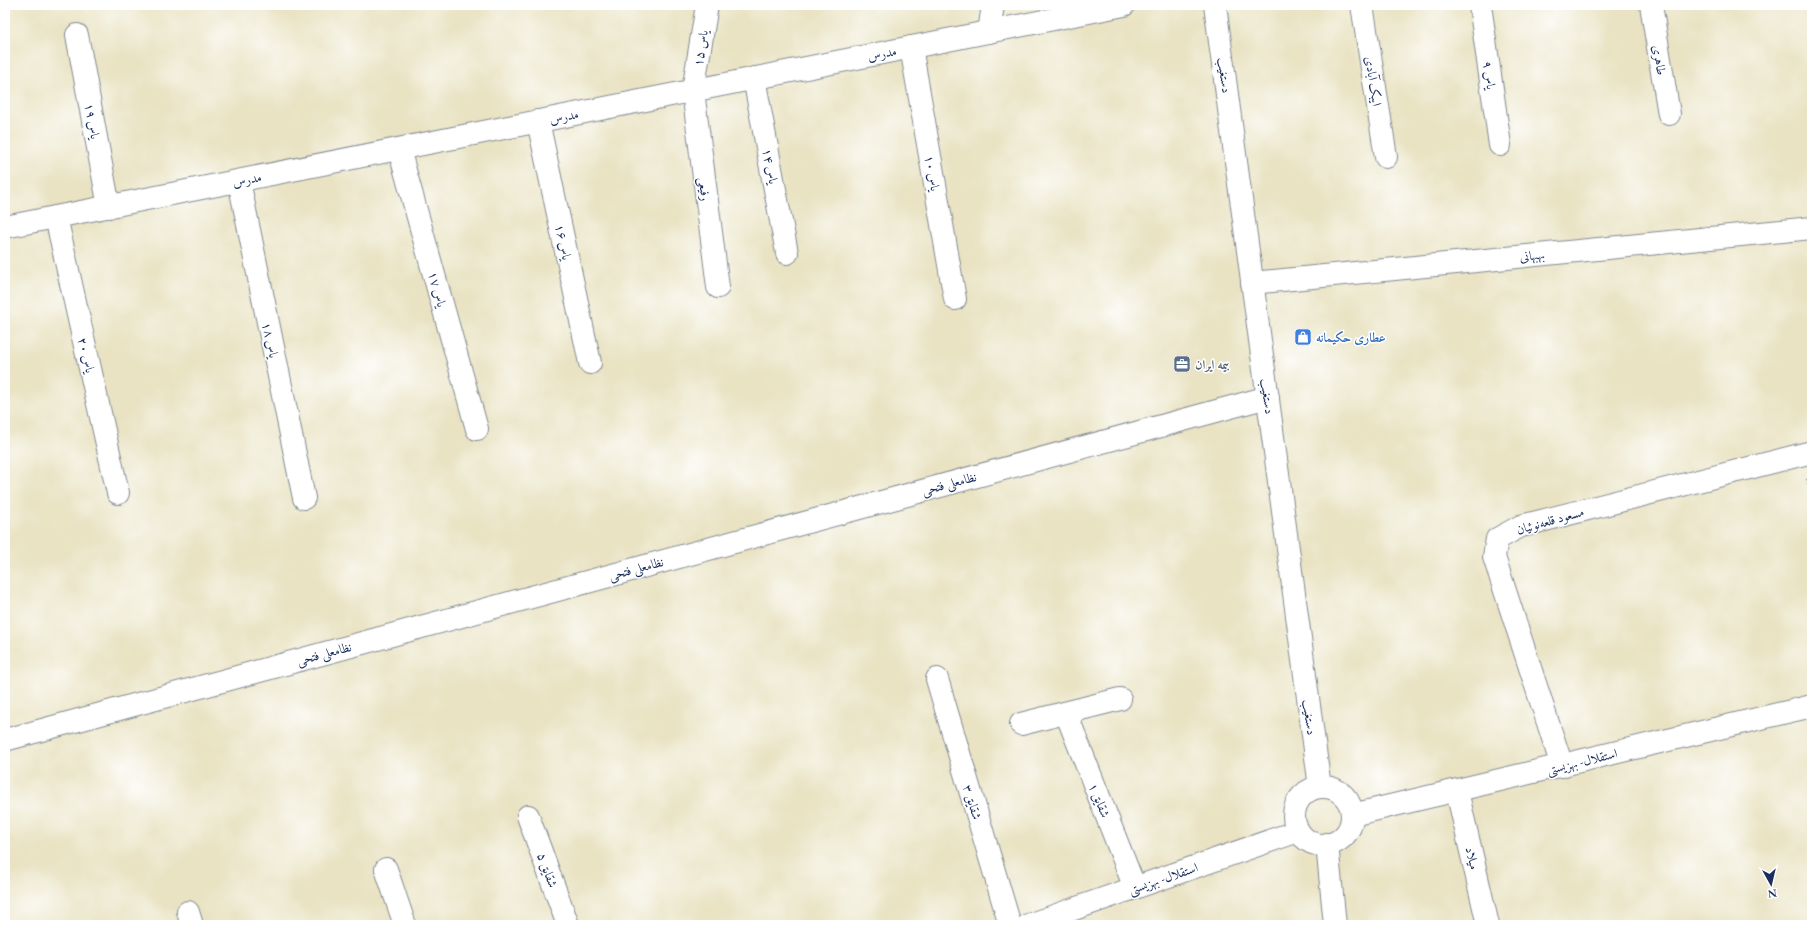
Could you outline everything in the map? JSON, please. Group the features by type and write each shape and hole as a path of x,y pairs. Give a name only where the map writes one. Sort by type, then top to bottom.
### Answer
{"street":[{"name":"یاس ۱۵","path":"693,91 707,5"},
{"path":"989,32 993,5"},
{"name":"مدرس","path":"5,227 1124,5"},
{"name":"دستغیب","path":"1215,5 1320,787"},
{"name":"ایبک آبادی","path":"1362,5 1386,157"},
{"name":"یاس ۹","path":"1480,5 1500,145"},
{"name":"طاهری","path":"1651,5 1669,114"},
{"name":"یاس ۱۹","path":"77,35 109,207"},
{"name":"یاس ۱۰","path":"911,47 955,299"},
{"name":"یاس ۱۴","path":"754,78 787,253"},
{"name":"رفیعی","path":"693,91 718,287"},
{"name":"یاس ۱۶","path":"538,122 590,363"},
{"name":"یاس ۱۷","path":"399,149 477,429"},
{"name":"یاس ۱۸","path":"239,181 304,498"},
{"name":"یاس ۲۰","path":"56,217 118,493"},
{"name":"بهبهانی","path":"1252,283 1812,228"},
{"name":"نظامعلی فتحی","path":"5,740 1268,397"},
{"name":"مسعود قلعه‌نوئیان","path":"1562,766 1494,557 1498,539 1521,526 1812,452"},
{"name":"شقایق ۳","path":"937,679 1010,925"},
{"path":"1021,724 1120,699"},
{"name":"استقلال- بهزیستی","path":"1352,815 1812,706"},
{"name":"شقایق ۱","path":"1066,713 1135,888"},
{"path":"1320,787 1330,787 1338,791 1346,798 1351,806 1352,815 1348,831 1335,842 1327,844 1311,842 1298,831 1294,813 1296,804 1302,796 1310,790 1320,787"},
{"name":"میلاد","path":"1458,791 1488,925"},
{"name":"شقایق ۵","path":"528,816 568,925"},
{"name":"استقلال- بهزیستی","path":"1028,925 1298,831"},
{"path":"1327,844 1335,925"},
{"path":"386,869 405,925"}],"place":[{"name":"عطاری حکیمانه","path":"1303,337"},
{"name":"بیمه ایران","path":"1182,364"}]}
